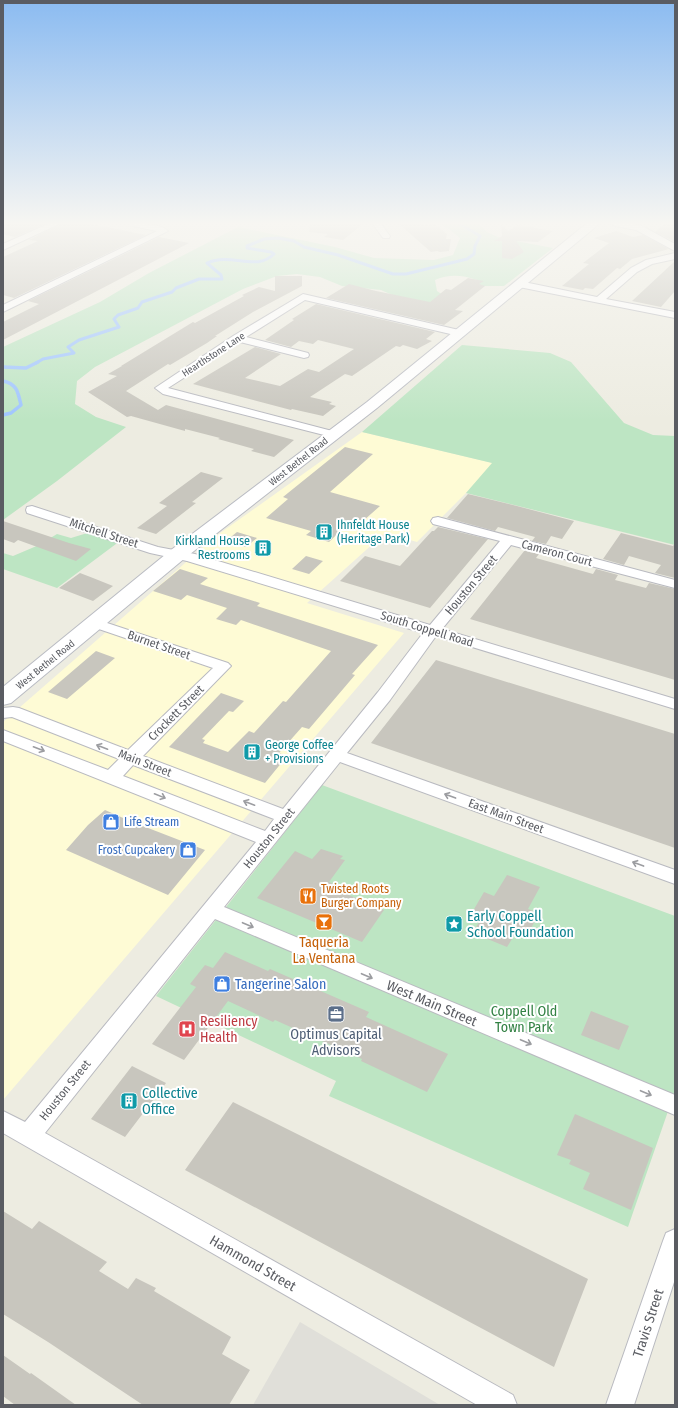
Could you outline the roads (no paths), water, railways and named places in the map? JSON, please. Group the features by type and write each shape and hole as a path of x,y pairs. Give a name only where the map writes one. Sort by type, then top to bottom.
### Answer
{"main road":[{"name":"West Bethel Road","path":"3,698 178,554 332,434 372,405 512,290"}],"street":[{"path":"3,309 43,290"},
{"path":"548,290 675,316"},
{"path":"599,300 611,290"},
{"name":"Hearthstone Lane","path":"332,434 167,392 160,388 303,297 459,333"},
{"path":"237,338 304,355"},
{"name":"Mitchell Street","path":"32,510 155,550 178,554"},
{"name":"Cameron Court","path":"438,522 675,584"},
{"name":"Houston Street","path":"28,1136 384,696 433,630 508,540"},
{"name":"South Coppell Road","path":"178,554 675,704"},
{"name":"Burnet Street","path":"95,623 222,666"},
{"name":"Crockett Street","path":"111,777 222,666"},
{"name":"Main Street","path":"3,713 13,712 286,817"},
{"name":"Main Street","path":"3,735 267,839"},
{"name":"East Main Street","path":"336,755 675,877"},
{"name":"West Main Street","path":"212,910 675,1105"},
{"name":"Hammond Street","path":"3,1121 503,1405"},
{"name":"Travis Street","path":"620,1405 675,1241"}],"waterway":[{"path":"36,363 43,359 74,353 68,347 79,340 119,327 114,319 118,315 138,308 142,302 172,292 174,290"},
{"path":"3,367 26,368 36,363"},
{"path":"3,381 14,386 18,392 21,405 11,413 3,415"}],"place":[{"name":"Ihnfeldt House (Heritage Park)","path":"324,532"},
{"name":"Kirkland House Restrooms","path":"263,548"},
{"name":"George Coffee + Provisions","path":"252,752"},
{"name":"Life Stream","path":"111,822"},
{"name":"Frost Cupcakery","path":"188,850"},
{"name":"Twisted Roots Burger Company","path":"308,896"},
{"name":"Taqueria La Ventana","path":"324,922"},
{"name":"Early Coppell School Foundation","path":"454,924"},
{"name":"Tangerine Salon","path":"222,984"},
{"name":"Optimus Capital Advisors","path":"336,1014"},
{"name":"Resiliency Health","path":"187,1029"},
{"name":"Collective Office","path":"129,1101"}],"park label":[{"name":"Coppell Old Town Park","path":"524,1020"}]}
